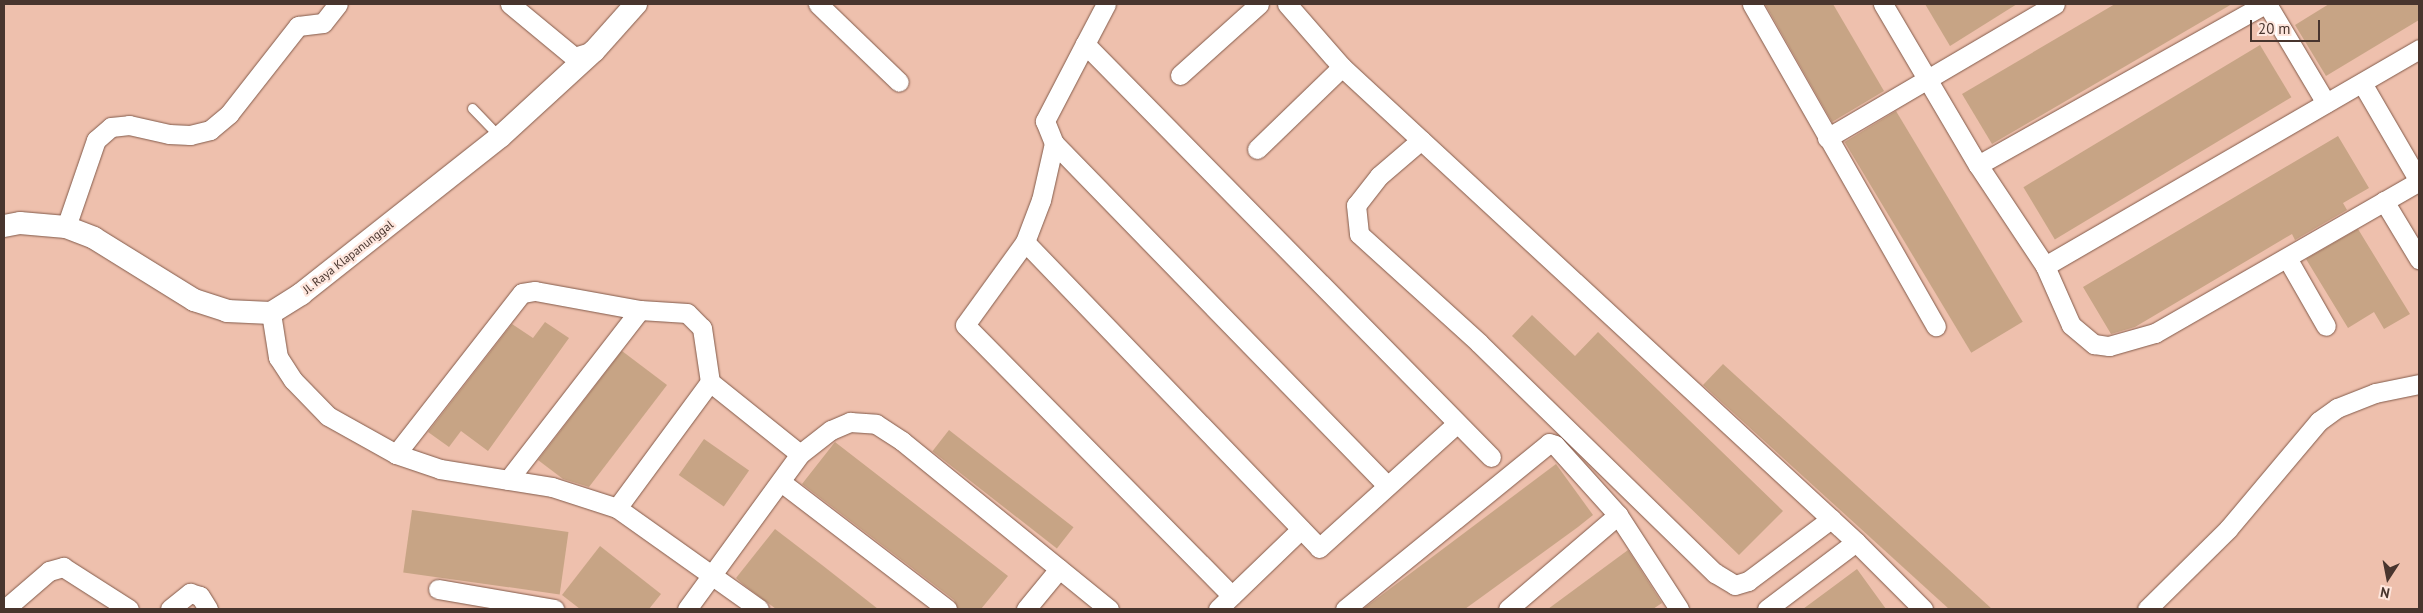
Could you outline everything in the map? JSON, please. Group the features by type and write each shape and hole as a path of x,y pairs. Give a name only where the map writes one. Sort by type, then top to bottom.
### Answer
{"street":[{"path":"66,227 96,140 111,127 129,125 169,134 190,135 210,130 229,114 298,26 323,23 338,4"},
{"path":"510,4 574,57 594,51"},
{"name":"Jl. Raya Klapanunggal","path":"271,313 309,288 500,137 594,51 636,4"},
{"path":"818,4 899,82"},
{"path":"1106,4 1045,121 1054,143 1387,486"},
{"path":"1180,75 1259,4"},
{"path":"1287,4 1342,67 1856,542 1923,609"},
{"path":"1752,4 1936,326"},
{"path":"1883,4 1978,166 2045,266 2071,325 2094,344 2109,346 2155,333 2419,181 2362,83"},
{"path":"1827,138 2055,4"},
{"path":"1978,166 2266,4 2326,103"},
{"path":"1085,44 1456,424 1491,457"},
{"path":"2045,266 2419,49"},
{"path":"1257,149 1342,67"},
{"path":"1421,140 1380,176 1356,205 1359,234 1479,343 1715,573 1735,585 1748,580 1830,519"},
{"path":"1054,143 1041,200 1024,242 965,325 1232,596"},
{"path":"2384,201 2419,259"},
{"path":"4,226 20,223 66,227 94,238 194,300 227,311 271,313 278,357 293,380 328,416 396,454 440,469 552,487 617,508 714,575 759,609"},
{"path":"1024,242 1319,548 1456,424"},
{"path":"2287,258 2326,326"},
{"path":"396,454 522,294 535,291 640,310 687,313 702,328 710,382 800,454"},
{"path":"508,480 640,310"},
{"path":"617,508 710,382"},
{"path":"2147,609 2228,530 2319,421 2337,408 2375,393 2419,384"},
{"path":"687,609 714,575 800,454 831,430 850,422 876,424 902,441 1110,609"},
{"path":"1345,609 1549,443 1555,445 1618,515 1679,609"},
{"path":"781,482 947,609"},
{"path":"1508,609 1618,515"},
{"path":"1218,609 1301,529"},
{"path":"1766,609 1856,542"},
{"path":"5,609 49,572 64,567 129,609"},
{"path":"1026,609 1059,569"},
{"path":"438,589 515,605 554,609"},
{"path":"170,609 190,593 200,596 208,609"}],"lane":[{"path":"472,108 500,137"}],"building":[{"path":"1765,4 1833,4 1884,91 1832,122"},
{"path":"1925,4 2017,4 1950,46"},
{"path":"2115,4 2232,4 1992,144 1962,94"},
{"path":"2329,4 2419,4 2419,20 2326,76 2295,25"},
{"path":"2260,45 2291,97 2055,239 2023,187"},
{"path":"1896,111 2023,322 1971,353 1845,142"},
{"path":"2338,136 2369,188 2343,203 2347,210 2295,240 2292,234 2135,327 2111,334 2083,287"},
{"path":"2358,229 2410,314 2384,329 2374,312 2348,328 2306,259"},
{"path":"1532,315 1575,356 1598,332 1783,511 1739,555 1512,336"},
{"path":"545,322 569,338 488,451 461,431 449,447 428,432 512,324 533,338"},
{"path":"622,351 667,385 589,487 563,479 538,460"},
{"path":"1723,364 1992,609 1949,609 1717,398 1703,385"},
{"path":"949,430 1074,527 1057,549 932,451"},
{"path":"704,439 749,471 724,507 679,475"},
{"path":"835,442 1008,576 981,609 958,609 954,600 802,484"},
{"path":"1556,464 1593,515 1578,527 1465,609 1363,609"},
{"path":"412,510 568,532 560,594 403,572"},
{"path":"775,529 878,609 776,609 744,585 736,578"},
{"path":"600,546 661,594 649,609 580,609 562,595"},
{"path":"1628,550 1662,603 1653,609 1548,609"},
{"path":"1857,569 1886,609 1803,609 1826,592"}]}
